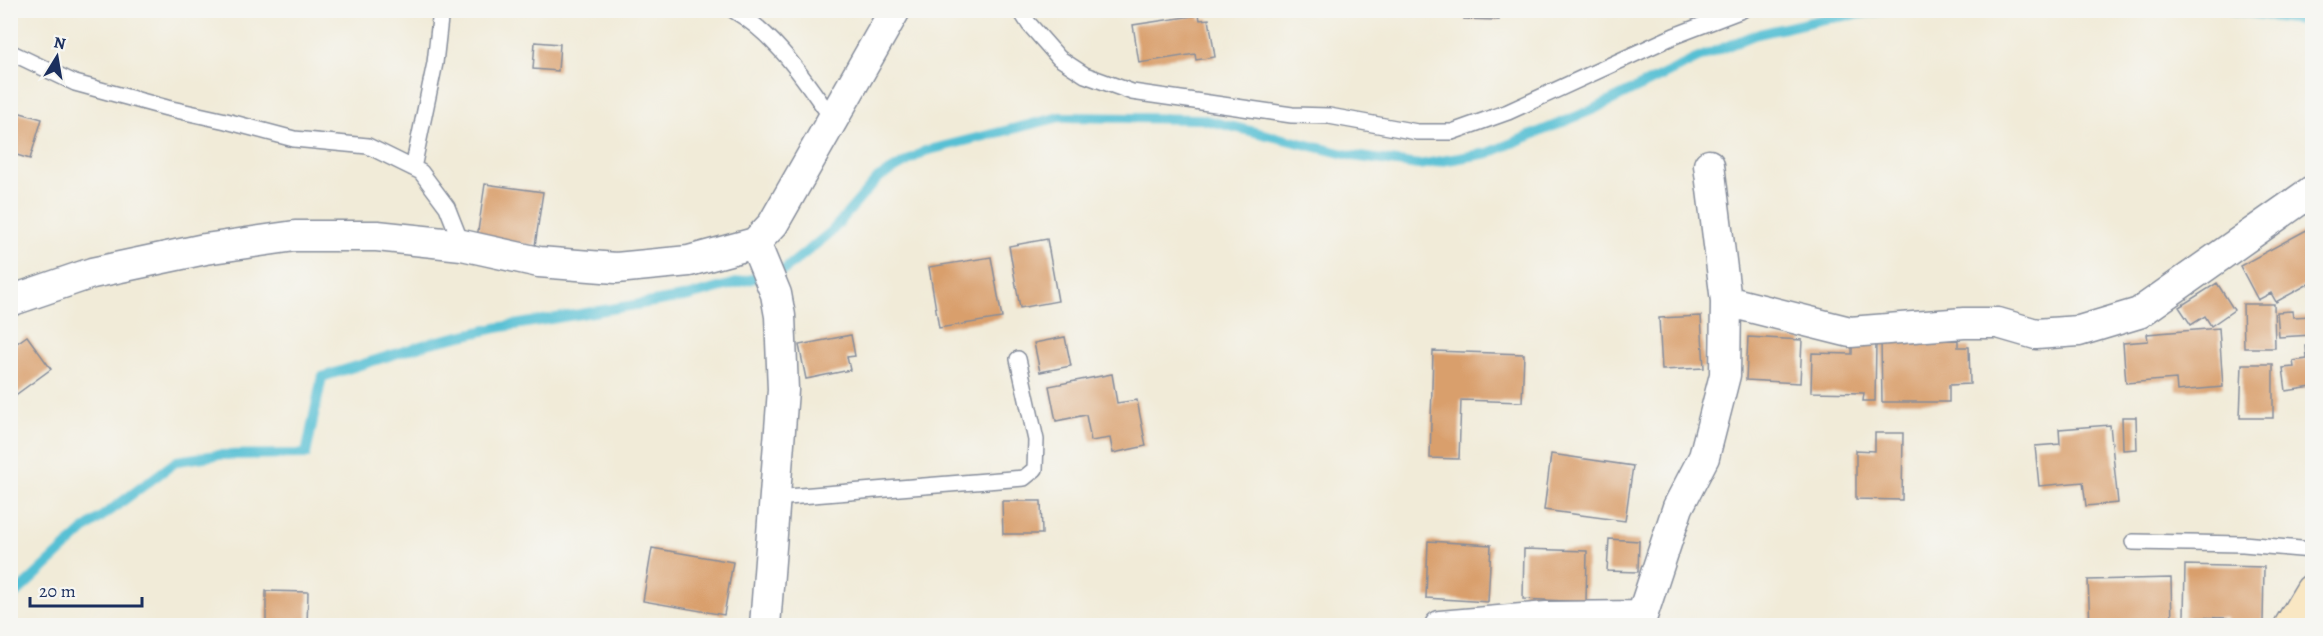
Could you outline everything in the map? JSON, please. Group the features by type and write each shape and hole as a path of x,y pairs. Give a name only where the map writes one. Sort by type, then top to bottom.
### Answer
{"street":[{"path":"765,626 783,390 780,316 776,294 759,252 895,10"},
{"path":"1440,626 1547,617 1642,616 1678,507 1704,457 1725,375 1726,301 1709,165"},
{"path":"1726,301 1850,332 1964,323 1998,323 2036,334 2079,331 2139,313 2313,191"},
{"path":"10,301 92,273 205,249 295,236 377,236 462,245 539,262 616,268 759,252"},
{"path":"2291,626 2313,591"}],"lane":[{"path":"413,168 435,63 441,10"},
{"path":"733,10 751,21 783,51 834,121"},
{"path":"1020,10 1029,24 1059,58 1085,75 1132,92 1292,115 1329,116 1417,132 1452,132 1508,112 1674,36 1742,10"},
{"path":"10,52 75,83 294,139 368,146 421,172 447,207 462,245"},
{"path":"775,498 1024,478 1035,469 1036,440 1018,359"},
{"path":"2133,542 2242,544 2313,550"}],"building":[{"path":"1465,10 1499,10 1499,20 1464,19"},
{"path":"1199,15 1200,20 1209,19 1215,57 1196,60 1195,54 1139,63 1133,25"},
{"path":"535,42 560,44 558,71 533,69"},
{"path":"10,110 42,119 30,159 10,153"},
{"path":"485,184 543,192 535,246 477,238"},
{"path":"2312,227 2312,282 2276,302 2271,293 2258,300 2240,266"},
{"path":"1047,239 1058,301 1020,308 1009,246"},
{"path":"991,257 1002,318 939,328 929,267"},
{"path":"2217,283 2234,310 2211,326 2205,316 2191,325 2179,307"},
{"path":"2243,304 2274,304 2275,348 2244,348"},
{"path":"2292,311 2293,317 2312,316 2312,335 2279,337 2277,312"},
{"path":"1701,316 1704,368 1662,370 1659,318"},
{"path":"2219,328 2223,387 2177,391 2176,379 2126,383 2123,343 2148,341 2147,334"},
{"path":"851,335 855,356 847,357 850,370 806,379 799,345"},
{"path":"27,336 51,369 10,399 10,348"},
{"path":"1065,337 1071,366 1040,372 1034,343"},
{"path":"1748,337 1802,340 1800,383 1746,380"},
{"path":"1958,340 1958,347 1969,347 1970,384 1949,385 1949,402 1882,402 1881,341"},
{"path":"1852,342 1876,343 1875,401 1863,401 1864,393 1811,392 1812,353 1852,354"},
{"path":"2312,345 2312,387 2286,391 2283,368 2294,367 2293,361 2307,359 2306,346"},
{"path":"1433,351 1524,354 1522,402 1461,400 1459,459 1430,458"},
{"path":"2242,364 2273,364 2273,418 2240,418"},
{"path":"1112,374 1117,403 1137,400 1146,446 1113,453 1110,438 1091,441 1086,415 1056,421 1049,386"},
{"path":"2122,417 2136,417 2137,449 2123,450"},
{"path":"2110,425 2118,503 2086,506 2083,482 2039,486 2035,446 2060,444 2059,429"},
{"path":"1875,433 1903,433 1902,500 1856,499 1856,450 1875,451"},
{"path":"1551,454 1633,466 1625,521 1544,510"},
{"path":"1002,501 1041,501 1042,534 1003,534"},
{"path":"1609,539 1639,541 1638,572 1607,571"},
{"path":"1428,541 1491,545 1488,602 1426,598"},
{"path":"652,548 733,562 724,615 643,601"},
{"path":"1524,549 1587,551 1586,602 1523,599"},
{"path":"2185,565 2264,567 2263,623 2256,623 2256,626 2227,626 2227,618 2184,617"},
{"path":"2171,578 2172,626 2090,626 2088,580"},
{"path":"266,591 308,592 307,626 266,624"}],"waterway":[{"path":"10,599 85,529 177,461 217,455 306,454 322,377 430,343 496,328 689,296 784,270 831,232 878,178 925,151 1060,117 1201,119 1353,156 1419,165 1488,153 1592,110 1696,59 1754,35 1824,19 1887,10"},
{"path":"2230,10 2312,22"}]}
